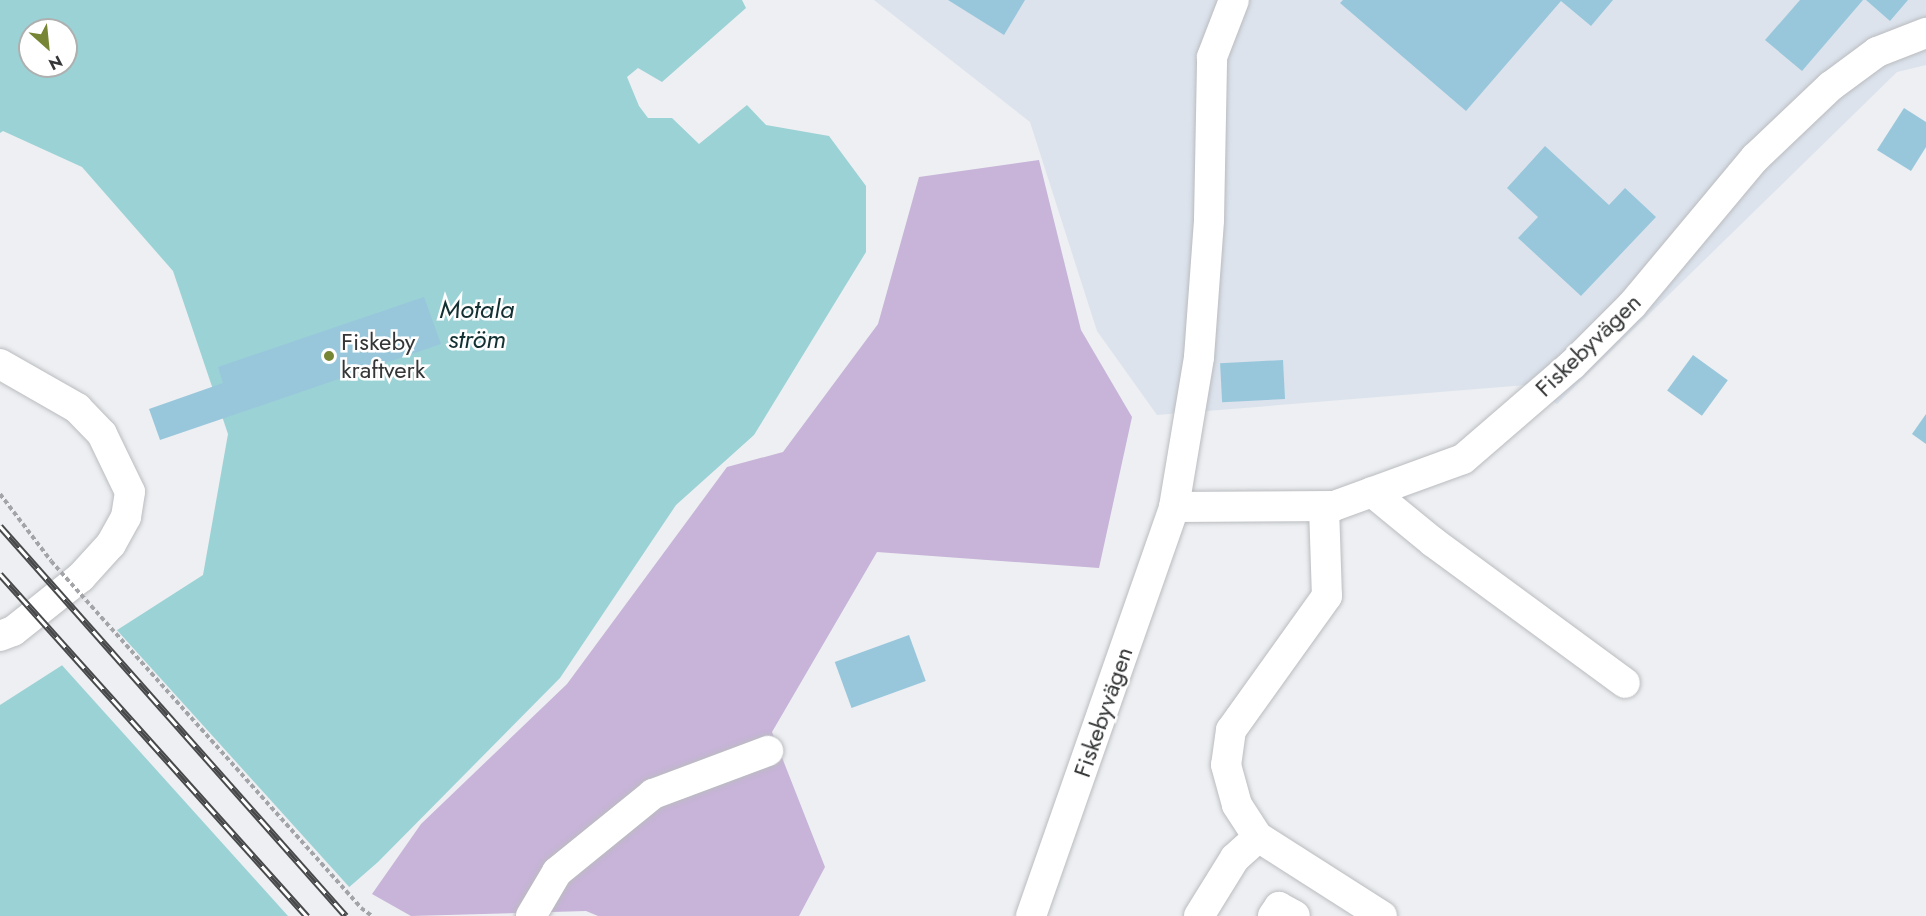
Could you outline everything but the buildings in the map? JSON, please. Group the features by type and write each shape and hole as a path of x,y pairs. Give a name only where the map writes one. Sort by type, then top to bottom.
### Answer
{"street":[{"name":"Fiskebyvägen","path":"1031,916 1174,507 1199,357 1209,219 1212,57 1234,0"},
{"name":"Fiskebyvägen","path":"1174,507 1324,507 1463,459 1572,365 1632,305 1755,158 1831,86 1877,52 1926,33"},
{"path":"0,364 77,408 102,434 130,492 126,517 111,544 81,577 13,631 0,636"},
{"path":"1371,492 1433,542 1625,683"},
{"path":"1324,507 1327,596 1231,730 1226,765 1237,805 1258,837 1382,916"},
{"path":"531,916 557,872 653,795 768,751"},
{"path":"1199,916 1235,858 1258,837"},
{"path":"1273,916 1278,907 1295,916"}],"path":[{"path":"0,494 51,561 362,908 372,916"}],"shaded area":[{"path":"874,0 1926,0 1926,65 1897,72 1557,404 1527,385 1157,415 1097,331 1030,122"},
{"path":"1039,160 1081,330 1132,417 1099,568 877,552 772,732 825,867 799,916 598,916 586,911 411,916 372,894 421,824 567,684 727,467 783,452 878,324 919,177"}],"water":[{"name":"Motala ström","path":"0,0 742,0 746,8 662,82 638,68 627,77 639,106 648,118 672,118 699,144 747,105 766,125 829,136 866,186 866,252 754,435 676,505 560,678 378,862 316,916 0,916 0,705 203,575 228,434 173,271 82,167 3,131 0,133"}],"pier":[{"path":"115,628 351,889 320,916 288,916 60,663"}],"railway":[{"path":"0,526 346,916"},
{"path":"0,574 307,916"}],"place":[{"name":"Fiskeby kraftverk","path":"329,356"}]}
